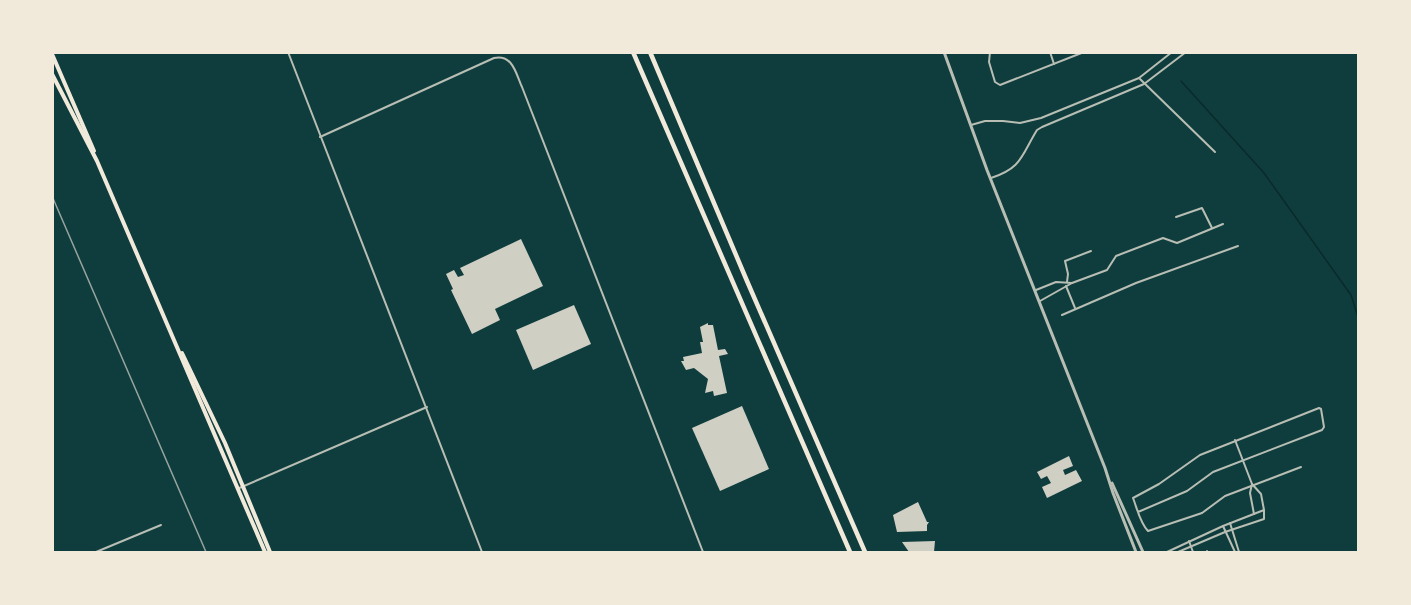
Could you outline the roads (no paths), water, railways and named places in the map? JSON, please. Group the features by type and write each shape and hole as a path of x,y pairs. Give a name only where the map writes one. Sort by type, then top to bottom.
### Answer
{"highway":[{"path":"633,52 850,552"},
{"path":"650,52 865,552"}],"main road":[{"path":"52,54 265,552"},
{"path":"52,74 97,160"},
{"path":"177,345 211,412 270,552"}],"street":[{"path":"288,52 482,552"},
{"path":"944,52 1109,479 1143,552"},
{"path":"990,52 989,62 995,82 1000,85 1084,52"},
{"path":"1050,52 1054,64"},
{"path":"971,125 985,122 1030,121 1139,78 1172,52"},
{"path":"991,178 1006,173 1017,164 1037,130 1144,84 1186,52"},
{"path":"320,137 494,58 501,57 512,64 703,552"},
{"path":"1139,78 1215,153"},
{"path":"1176,217 1202,208 1212,228"},
{"path":"1036,290 1056,282 1072,283 1107,270 1116,256 1163,238 1176,243 1223,224"},
{"path":"1062,315 1136,283 1238,246"},
{"path":"1075,308 1066,284 1068,276 1065,261 1091,250"},
{"path":"1040,301 1066,284"},
{"path":"237,489 427,407"},
{"path":"1138,512 1187,491 1213,472 1323,429 1321,409 1317,408 1200,455 1159,484 1133,496 1138,512 1145,529 1148,531 1202,513 1225,496 1301,467"},
{"path":"1178,552 1225,532 1265,519 1261,494 1252,484 1235,440"},
{"path":"1109,479 1136,552"},
{"path":"1252,484 1250,493 1254,514"},
{"path":"1167,552 1264,510"},
{"path":"1230,524 1237,552"},
{"path":"96,552 161,525"},
{"path":"1223,526 1237,552"},
{"path":"1189,541 1193,552"}],"waterway":[{"path":"1181,81 1264,173 1351,295 1358,317"}],"railway":[{"path":"52,196 206,552"}]}
